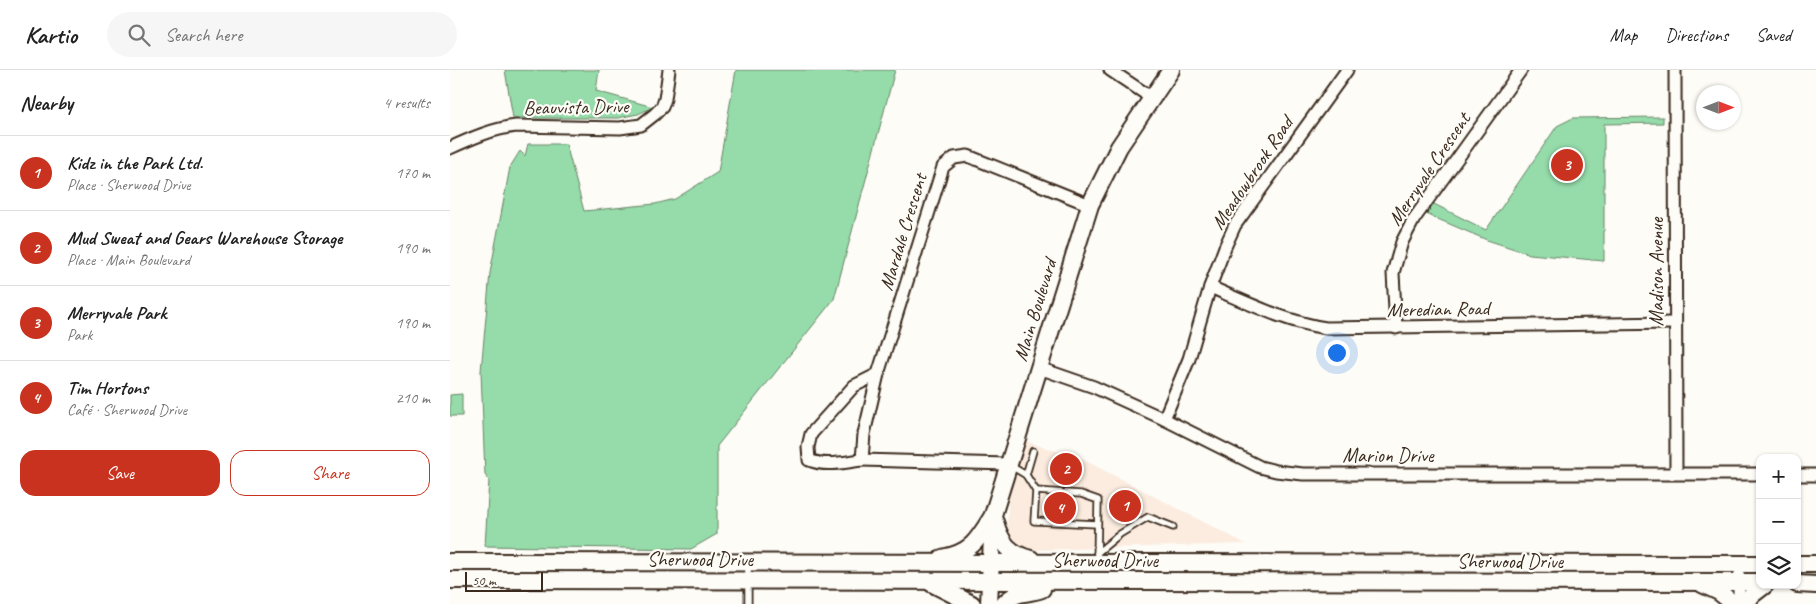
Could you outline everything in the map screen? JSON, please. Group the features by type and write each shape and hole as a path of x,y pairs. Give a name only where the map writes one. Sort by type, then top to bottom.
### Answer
{"main road":[{"name":"Main Boulevard","path":"989,604 993,515 1007,464 1040,368 1090,205 1119,147 1172,70"},
{"path":"918,563 950,557 967,550 977,541 993,515"},
{"path":"993,515 998,534 1009,549 1018,556 1048,563"},
{"name":"Sherwood Drive","path":"450,562 1048,563 1097,558 1756,564"},
{"path":"1801,564 1816,564"},
{"name":"Sherwood Drive","path":"450,580 1756,582"},
{"path":"927,581 972,604"},
{"path":"1004,604 1019,593 1033,592 1062,582"},
{"path":"1697,582 1719,592 1734,604"},
{"path":"1801,584 1816,585"},
{"path":"1746,604 1752,595 1760,589"}],"street":[{"name":"Beauvista Drive","path":"450,148 478,135 502,128 620,128 641,125 662,107 665,100 669,70"},
{"path":"1110,70 1152,98"},
{"name":"Meadowbrook Road","path":"1164,419 1189,359 1210,287 1235,225 1347,70"},
{"name":"Merryvale Crescent","path":"1396,328 1393,273 1402,242 1414,219 1521,70"},
{"name":"Madison Avenue","path":"1675,70 1674,323 1676,473"},
{"name":"Mardale Crescent","path":"862,460 864,434 878,374 943,167 954,158 968,156 1090,205"},
{"name":"Meredian Road","path":"1210,287 1307,325 1326,328 1674,323"},
{"name":"Marion Drive","path":"1040,368 1094,387 1164,419 1260,467 1276,471 1303,474 1756,474"},
{"path":"878,374 854,386 811,434 808,448 809,460 826,465 862,460 1007,464"},
{"path":"1801,475 1816,475"},
{"path":"1739,564 1739,604"}],"lane":[{"path":"1026,475 1033,451"},
{"path":"1007,464 1026,475 1036,491 1034,521 1097,524"},
{"path":"1036,491 1082,494 1098,500 1097,558"},
{"path":"1097,558 1120,534 1148,517 1173,527"},
{"path":"748,563 748,604"}],"shaded area":[{"path":"1022,440 1084,460 1246,544 1037,550 1013,544 1007,532 1008,502"}],"green space":[{"path":"505,70 599,70 596,91 653,107 638,114 618,118 513,118"},
{"path":"736,70 895,70 834,299 717,446 717,534 691,549 485,546 489,480 485,475 481,371 490,273 510,167 520,151 525,156 528,144 566,144 584,211 655,204 675,199 718,172"},
{"path":"1663,117 1663,123 1604,124 1604,261 1530,254 1487,240 1426,214 1432,203 1486,230 1557,126 1573,118"},
{"path":"462,394 462,416 450,416 450,395"}],"place":[{"name":"Merryvale Park","path":"1567,165"},
{"name":"Mud Sweat and Gears Warehouse Storage","path":"1066,469"},
{"name":"Kidz in the Park Ltd.","path":"1125,506"},
{"name":"Tim Hortons","path":"1060,508"}]}
